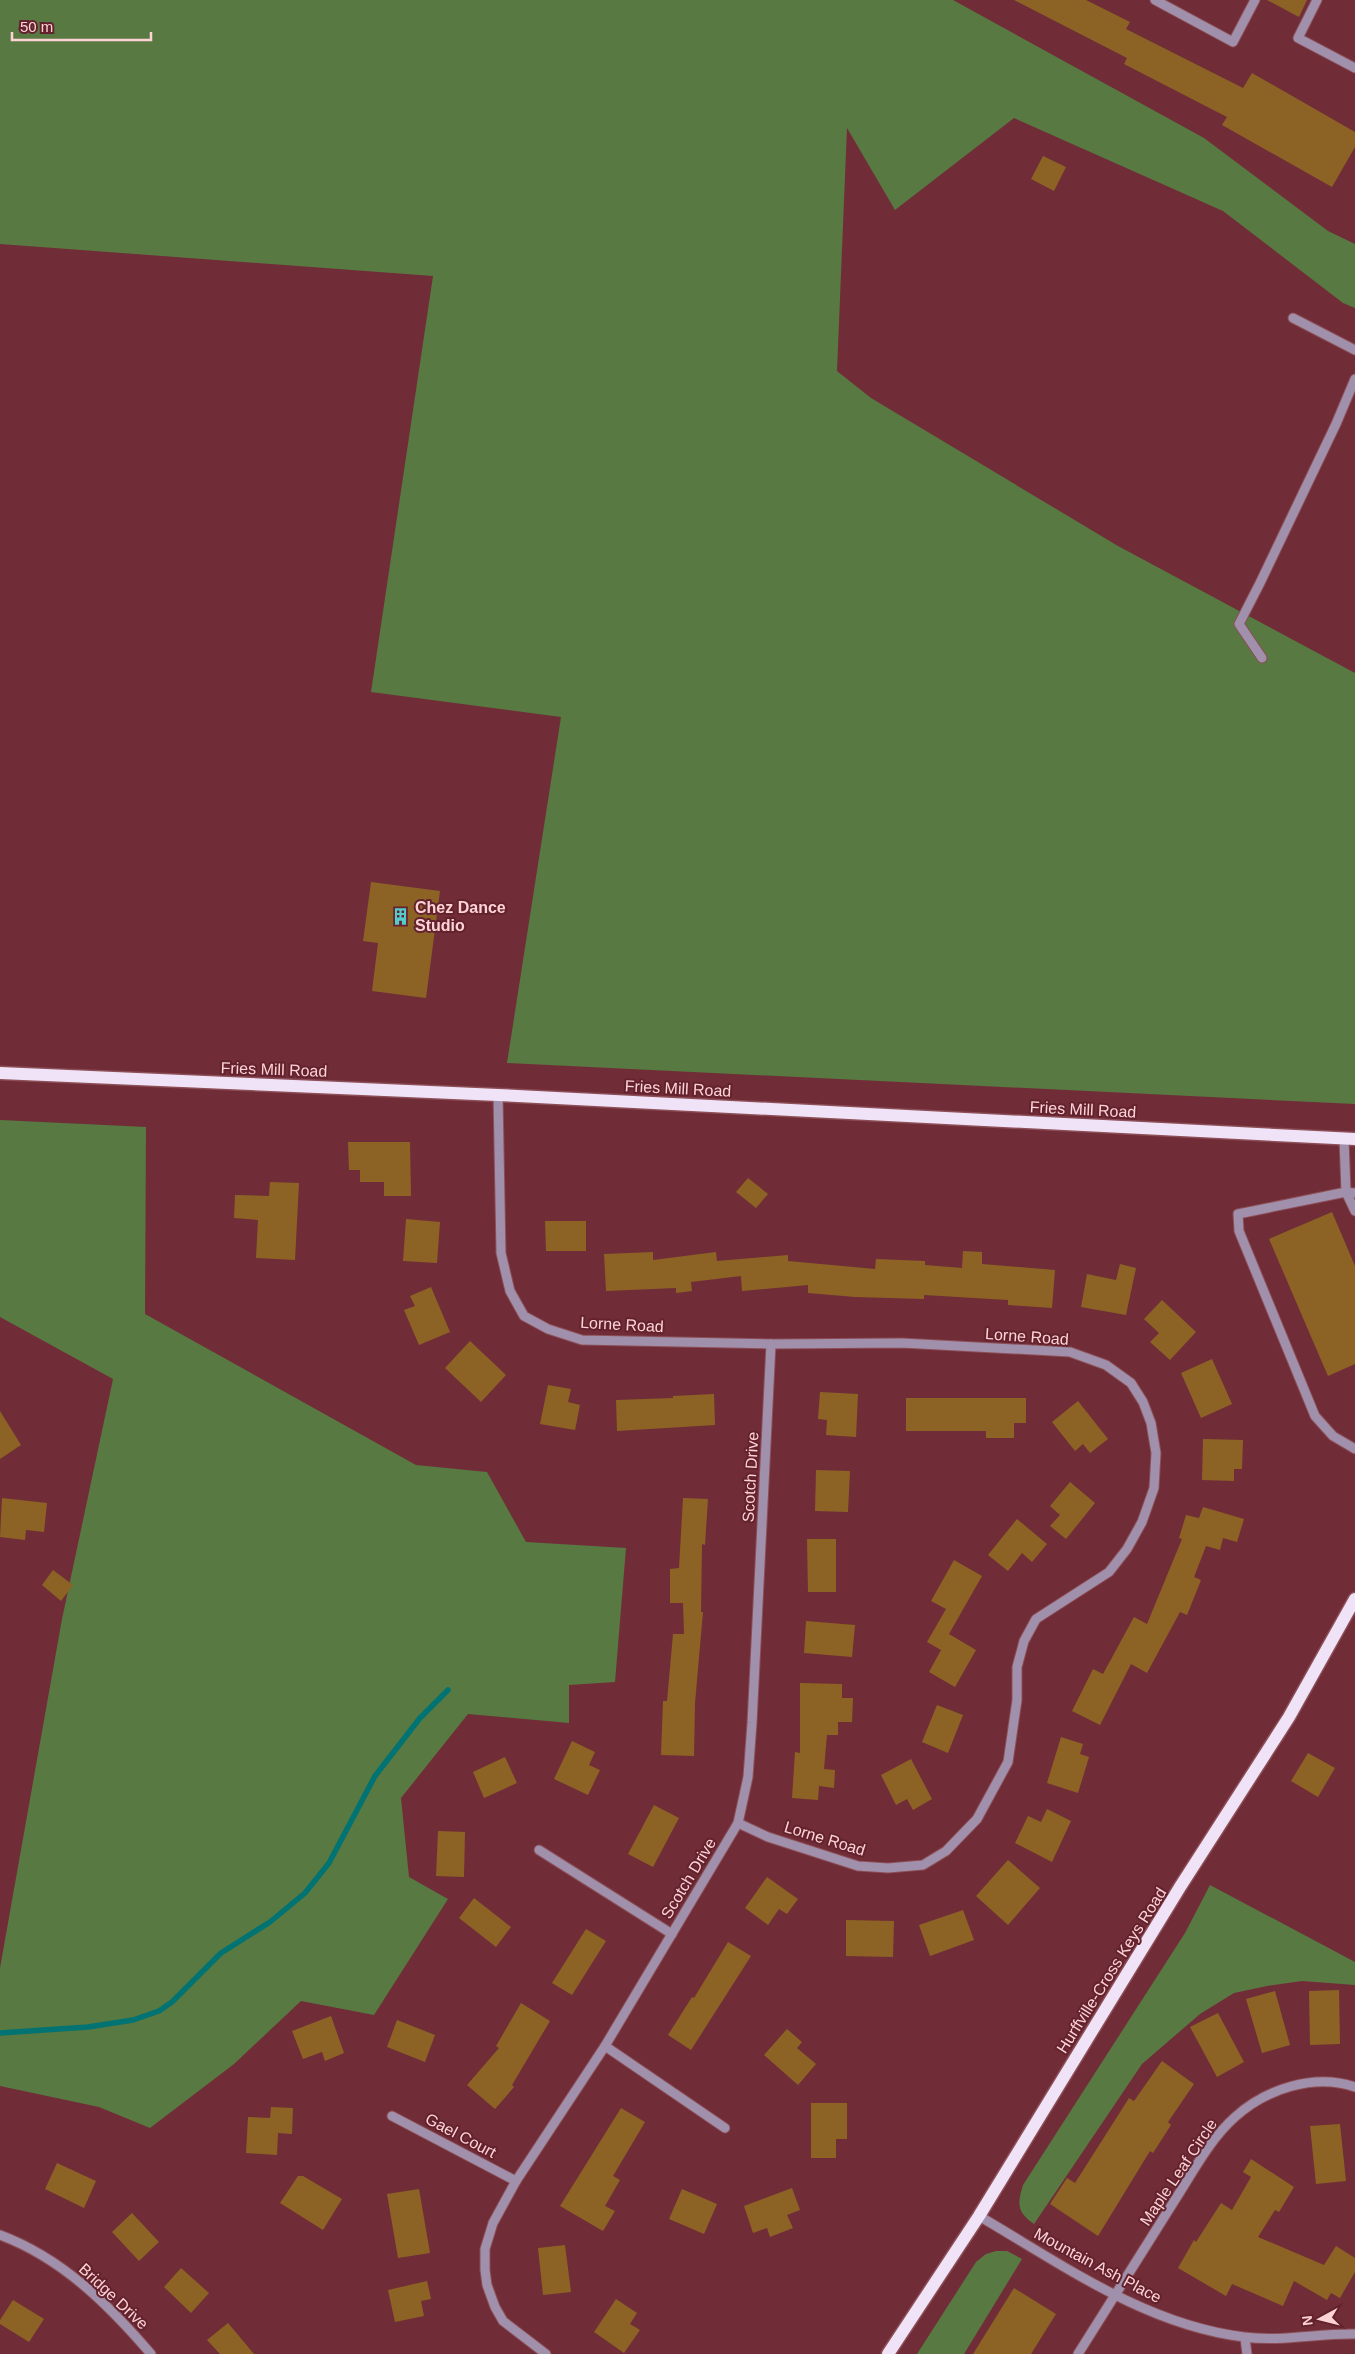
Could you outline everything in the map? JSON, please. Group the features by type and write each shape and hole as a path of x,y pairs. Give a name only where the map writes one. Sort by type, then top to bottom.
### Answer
{"main road":[{"name":"Fries Mill Road","path":"0,1074 498,1094 1350,1139"},
{"name":"Hurffville-Cross Keys Road","path":"888,2354 979,2216 1180,1887 1289,1717 1355,1599"}],"street":[{"path":"1155,0 1232,42 1255,0"},
{"path":"1317,0 1298,38 1355,68"},
{"path":"1294,318 1355,350"},
{"path":"1262,658 1239,624 1336,424 1355,379"},
{"name":"Lorne Road","path":"498,1094 501,1253 510,1291 524,1316 548,1329 582,1340 771,1344 902,1344 1070,1352 1106,1365 1131,1383 1143,1402 1151,1423 1156,1453 1154,1488 1142,1522 1128,1549 1109,1572 1036,1619 1024,1641 1017,1667 1017,1700 1008,1762 977,1819 946,1851 923,1865 888,1868 858,1866 768,1836 738,1823"},
{"path":"1350,1139 1350,1192 1355,1211"},
{"path":"1350,1192 1238,1214 1239,1232 1315,1416 1333,1436 1355,1449"},
{"name":"Scotch Drive","path":"546,2354 503,2321 487,2285 485,2249 493,2223 516,2181 604,2046 738,1823 748,1777 752,1723 771,1344"},
{"path":"539,1850 672,1934"},
{"path":"604,2046 725,2128"},
{"name":"Maple Leaf Circle","path":"1078,2354 1201,2159 1235,2117 1264,2097 1292,2086 1329,2082 1355,2086"},
{"name":"Gael Court","path":"392,2116 516,2181"},
{"name":"Mountain Ash Place","path":"979,2216 1115,2295 1168,2318 1245,2338 1355,2334"},
{"name":"Bridge Drive","path":"0,2235 18,2242 62,2268 86,2286 115,2313 151,2354"},
{"path":"1245,2338 1247,2354"}],"green space":[{"path":"0,0 953,0 1204,138 1328,231 1355,244 1355,308 1343,303 1223,211 1014,118 895,210 847,128 837,371 871,398 1118,546 1355,673 1355,1104 507,1063 561,717 371,692 433,276 0,244"},
{"path":"0,1120 146,1127 145,1314 416,1465 487,1472 526,1542 626,1548 615,1682 569,1685 569,1723 468,1714 401,1798 409,1877 448,1899 374,2015 301,2001 234,2064 150,2128 99,2107 0,2086 0,1968 62,1619 113,1379 0,1317"},
{"path":"1210,1885 1355,1962 1355,1985 1302,1981 1267,1986 1234,1993 1200,2014 1142,2064 1034,2224 1021,2211 1019,2203 1023,2185 1185,1933"},
{"path":"996,2251 1007,2251 1022,2259 964,2354 917,2354 976,2262 986,2254"}],"building":[{"path":"1014,0 1086,0 1130,22 1126,29 1243,88 1252,73 1355,132 1355,147 1332,187 1222,125 1227,117 1124,64 1127,58"},
{"path":"1267,0 1307,0 1299,17"},
{"path":"1043,156 1066,167 1054,191 1031,179"},
{"name":"Chez Dance Studio","path":"371,882 440,891 426,998 372,991 378,943 363,941"},
{"path":"348,1142 410,1142 411,1196 384,1196 384,1182 360,1182 360,1170 349,1170"},
{"path":"748,1178 768,1194 756,1208 736,1192"},
{"path":"270,1182 299,1183 295,1260 256,1258 258,1220 234,1218 235,1195 269,1196"},
{"path":"1332,1212 1355,1266 1355,1364 1328,1376 1269,1239"},
{"path":"406,1219 440,1222 437,1263 403,1261"},
{"path":"545,1221 586,1221 586,1251 546,1251"},
{"path":"963,1251 982,1252 982,1264 1055,1270 1052,1308 1008,1305 1008,1300 924,1295 924,1299 855,1297 808,1293 808,1285 742,1291 741,1276 691,1282 692,1291 676,1293 676,1288 606,1291 604,1254 653,1252 653,1260 716,1252 717,1261 788,1255 788,1261 875,1269 876,1259 925,1261 925,1265 962,1268"},
{"path":"1120,1264 1136,1268 1126,1315 1081,1307 1087,1274 1116,1280"},
{"path":"431,1287 450,1332 419,1345 404,1310 415,1306 410,1296"},
{"path":"1162,1300 1196,1332 1170,1360 1150,1342 1159,1333 1144,1319"},
{"path":"470,1341 506,1375 481,1402 445,1368"},
{"path":"1212,1359 1232,1404 1201,1418 1181,1373"},
{"path":"548,1385 571,1389 568,1402 580,1405 575,1430 540,1424"},
{"path":"820,1392 858,1394 856,1437 826,1435 827,1420 818,1419"},
{"path":"714,1394 715,1425 617,1431 616,1400"},
{"path":"906,1398 1026,1398 1026,1423 1014,1423 1014,1438 986,1438 986,1431 906,1431"},
{"path":"1078,1401 1108,1439 1090,1453 1083,1444 1075,1451 1052,1422"},
{"path":"0,1411 21,1445 0,1459"},
{"path":"1203,1439 1243,1440 1242,1469 1234,1469 1234,1481 1202,1480"},
{"path":"816,1470 850,1471 848,1512 815,1511"},
{"path":"1070,1482 1095,1503 1066,1539 1050,1526 1060,1515 1050,1506"},
{"path":"2,1498 47,1503 44,1532 26,1530 25,1540 0,1537"},
{"path":"683,1498 708,1499 705,1545 702,1544 701,1612 703,1612 695,1703 694,1756 661,1755 663,1701 667,1701 673,1634 684,1634 683,1603 670,1603 670,1569 679,1568"},
{"path":"1203,1507 1244,1519 1237,1542 1223,1538 1220,1550 1206,1546 1194,1577 1201,1580 1187,1615 1180,1612 1147,1673 1131,1664 1100,1725 1072,1711 1093,1669 1103,1674 1134,1617 1147,1624 1182,1539 1179,1538 1186,1515 1199,1518"},
{"path":"1017,1519 1047,1544 1032,1562 1022,1553 1008,1571 988,1555"},
{"path":"807,1539 836,1539 836,1592 808,1592"},
{"path":"954,1560 982,1576 949,1634 976,1650 955,1687 929,1672 941,1650 927,1642 946,1609 931,1601"},
{"path":"53,1570 73,1585 61,1601 42,1585"},
{"path":"806,1621 855,1625 852,1657 804,1653"},
{"path":"800,1683 842,1684 842,1698 853,1698 852,1722 838,1722 838,1735 827,1735 824,1769 835,1770 834,1788 819,1786 818,1800 792,1798 795,1752 800,1753"},
{"path":"937,1705 963,1715 948,1753 922,1742"},
{"path":"1061,1737 1083,1744 1080,1754 1089,1757 1078,1793 1047,1783"},
{"path":"572,1741 595,1752 589,1765 600,1770 588,1795 554,1779"},
{"path":"1308,1753 1335,1768 1318,1797 1291,1781"},
{"path":"505,1757 517,1783 484,1798 473,1772"},
{"path":"911,1759 932,1799 913,1810 907,1799 896,1805 881,1775"},
{"path":"654,1805 679,1818 653,1867 628,1854"},
{"path":"1047,1809 1071,1821 1052,1862 1015,1843 1028,1816 1041,1822"},
{"path":"438,1831 465,1832 464,1877 436,1876"},
{"path":"1008,1860 1040,1888 1008,1925 976,1896"},
{"path":"767,1877 798,1899 787,1914 779,1909 768,1925 745,1908"},
{"path":"474,1898 511,1927 496,1947 459,1918"},
{"path":"963,1910 974,1940 930,1956 919,1925"},
{"path":"846,1920 894,1921 893,1957 846,1956"},
{"path":"586,1929 606,1941 572,1995 552,1983"},
{"path":"728,1942 751,1956 691,2050 668,2035 692,1997 694,1998"},
{"path":"1339,1990 1340,2044 1310,2045 1309,1991"},
{"path":"1275,1991 1290,2045 1262,2053 1246,1999"},
{"path":"521,2003 550,2021 512,2085 514,2087 495,2109 467,2085 499,2048 496,2046"},
{"path":"1218,2013 1244,2062 1217,2077 1190,2027"},
{"path":"331,2016 344,2053 325,2061 322,2052 303,2059 292,2031"},
{"path":"397,2020 435,2035 425,2062 387,2047"},
{"path":"787,2029 802,2042 797,2048 816,2064 798,2085 764,2055"},
{"path":"1162,2061 1194,2084 1168,2122 1171,2125 1153,2153 1150,2151 1098,2236 1050,2204 1067,2178 1075,2183 1129,2098 1134,2101"},
{"path":"811,2103 847,2103 847,2139 836,2139 836,2158 811,2158"},
{"path":"271,2107 293,2108 292,2134 278,2133 277,2155 246,2153 248,2117 270,2118"},
{"path":"621,2108 645,2122 613,2176 620,2180 605,2206 615,2211 603,2231 560,2206"},
{"path":"1340,2124 1346,2181 1316,2184 1310,2126"},
{"path":"1251,2159 1294,2187 1279,2212 1275,2210 1258,2237 1324,2265 1336,2246 1355,2258 1355,2272 1340,2298 1331,2293 1327,2300 1294,2281 1283,2306 1232,2284 1226,2296 1178,2268 1194,2240 1196,2242 1221,2203 1232,2210 1251,2177 1243,2172"},
{"path":"57,2163 96,2181 84,2208 45,2189"},
{"path":"298,2176 303,2176 342,2199 323,2230 280,2203"},
{"path":"792,2188 800,2210 787,2215 793,2228 770,2237 767,2228 753,2233 744,2206"},
{"path":"419,2189 430,2253 398,2258 387,2194"},
{"path":"682,2189 717,2204 704,2234 669,2219"},
{"path":"132,2213 159,2242 139,2261 112,2232"},
{"path":"565,2245 571,2292 543,2295 538,2248"},
{"path":"181,2268 209,2293 191,2313 164,2287"},
{"path":"427,2281 431,2299 421,2301 424,2316 395,2322 388,2290"},
{"path":"1014,2288 1056,2314 1031,2354 973,2354"},
{"path":"616,2299 637,2313 630,2324 640,2330 624,2353 594,2332"},
{"path":"13,2300 44,2319 29,2342 0,2324 0,2320"},
{"path":"228,2323 254,2354 220,2354 207,2340"}],"waterway":[{"path":"0,2033 88,2027 133,2020 159,2011 172,2002 221,1953 270,1922 305,1893 329,1863 375,1776 420,1718 448,1690"}],"place":[{"name":"Chez Dance Studio","path":"401,916"}]}
